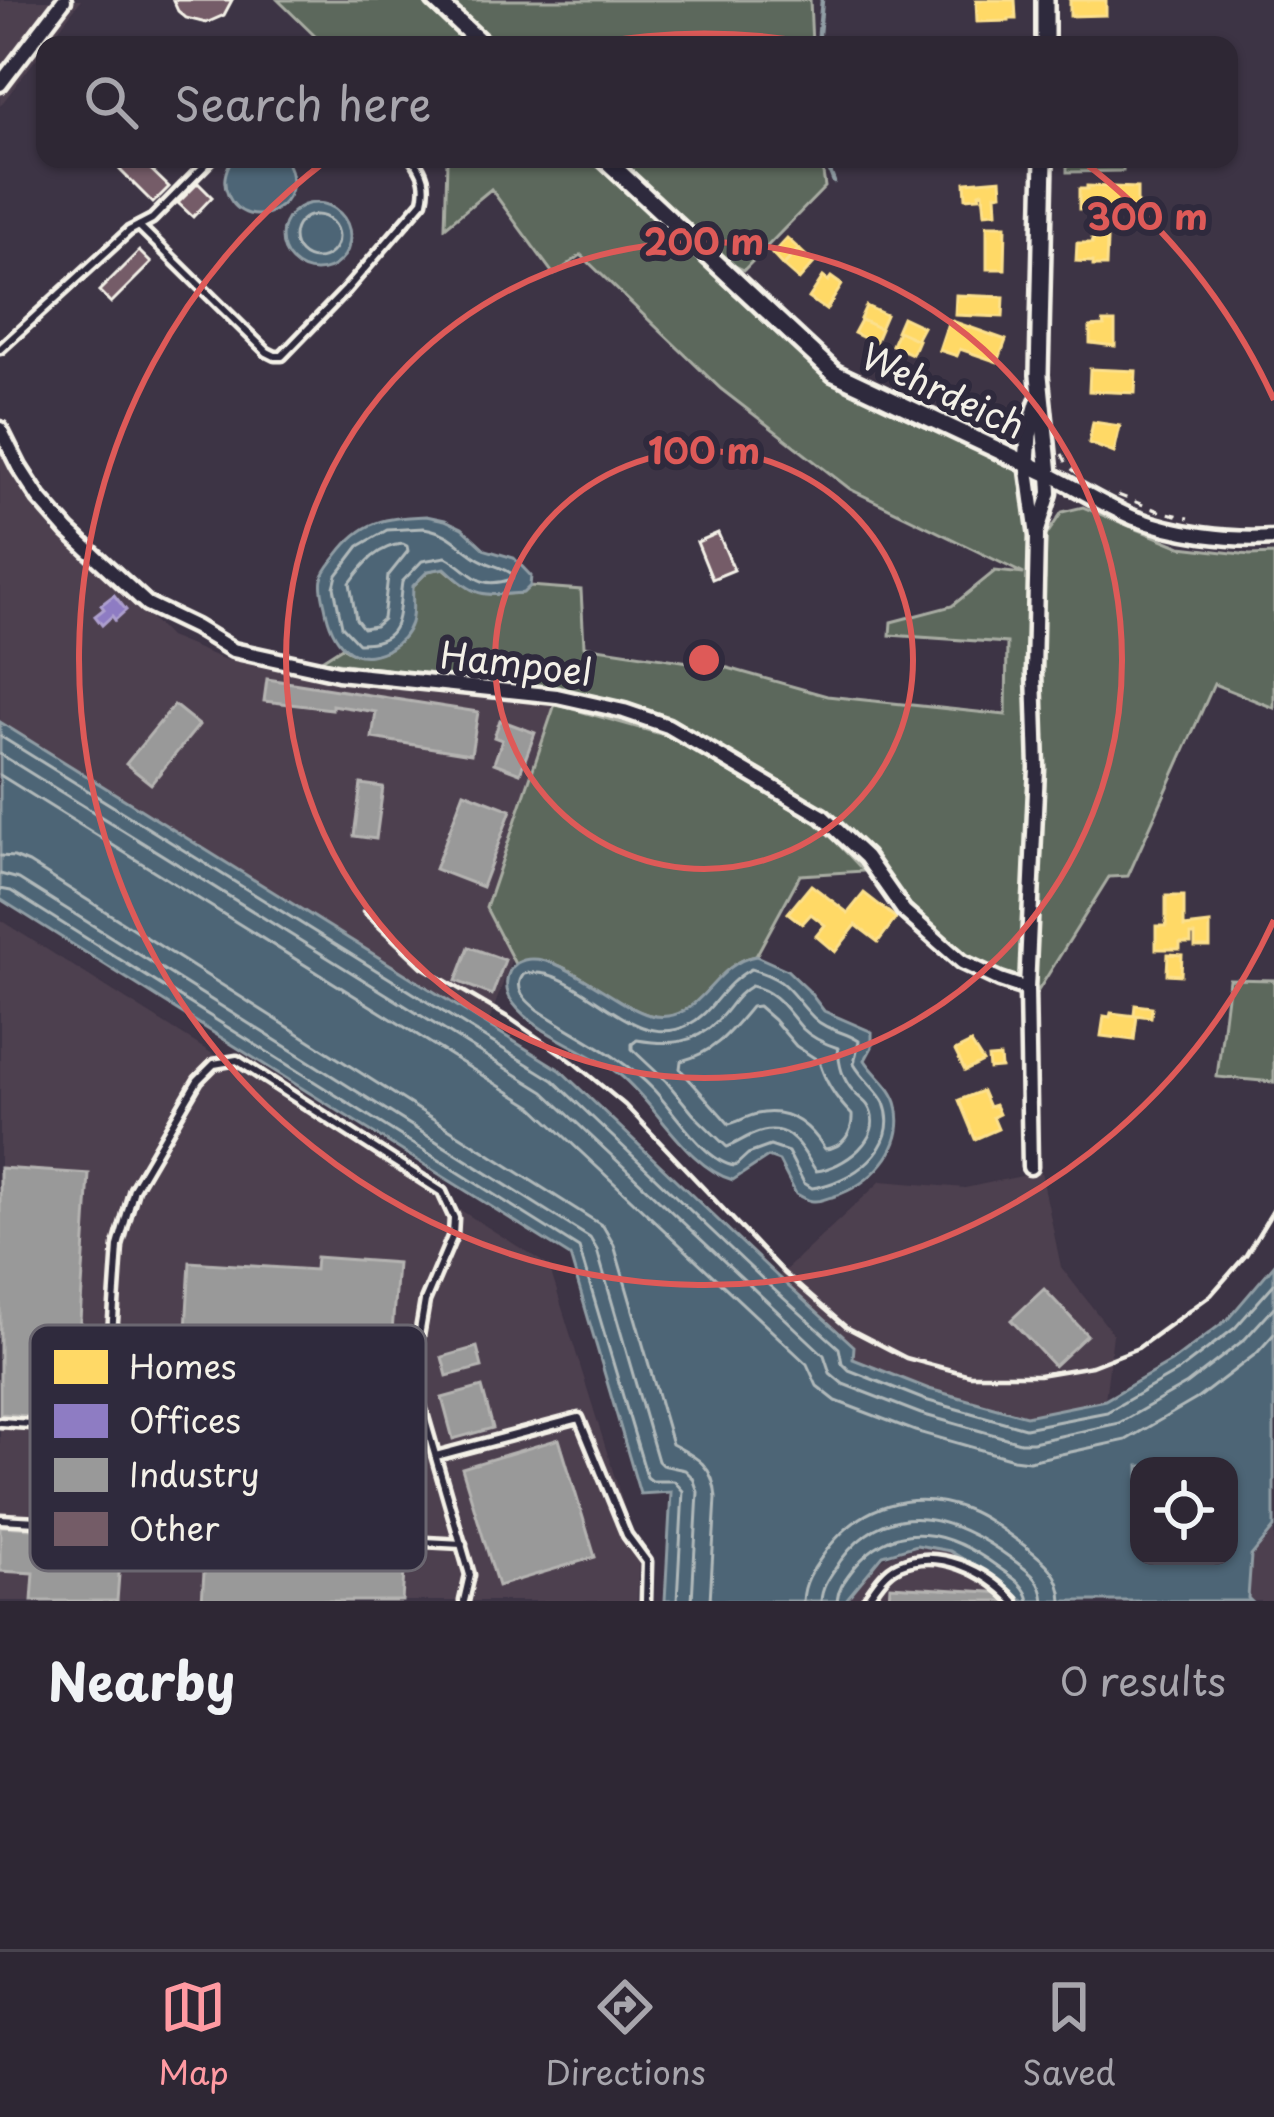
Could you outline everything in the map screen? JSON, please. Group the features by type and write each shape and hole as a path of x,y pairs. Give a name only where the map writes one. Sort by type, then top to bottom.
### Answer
{"street":[{"path":"37,36 64,0"},
{"path":"435,0 473,36"},
{"path":"1045,0 1045,36"},
{"path":"0,84 36,37"},
{"name":"Wehrdeich","path":"615,168 834,374 1049,474"},
{"path":"1037,536 1050,493 1040,394 1044,168"},
{"path":"1030,1167 1027,989 1037,768 1037,536 1027,464 1040,394"},
{"name":"Hampoel","path":"0,429 39,498 147,604 233,650 338,673 557,696 668,726 822,816 866,857 904,910 962,962 1027,989"},
{"path":"1049,474 1134,518 1193,533 1246,540 1274,538"}],"lane":[{"path":"0,349 112,246 152,219 203,168"},
{"path":"140,226 267,352 282,356 423,201 426,189 420,168"},
{"path":"113,1325 118,1246 134,1189 198,1080 214,1064 237,1060 442,1192 454,1218 453,1235 425,1301 421,1325"},
{"path":"436,1456 579,1418 628,1535 647,1562 646,1601"},
{"path":"0,1422 30,1424"},
{"path":"426,1423 470,1575 464,1601"},
{"path":"0,1519 30,1521"},
{"path":"426,1542 463,1544"},
{"path":"866,1601 896,1565 935,1557 959,1564 1014,1601"}],"path":[{"path":"970,436 976,427 999,426 1029,435"},
{"path":"1047,442 1057,446 1078,474"},
{"path":"1116,494 1193,519"}],"shaded area":[{"path":"0,0 81,0 53,36 36,36 36,59 0,106"},
{"path":"0,445 18,483 169,637 223,659 555,704 486,908 512,958 487,1027 0,722"},
{"path":"0,920 549,1266 639,1555 637,1601 0,1601"},
{"path":"1041,1172 1061,1267 1113,1334 1105,1400 1026,1416 929,1389 852,1359 778,1277 881,1181 965,1188"},
{"path":"1274,1528 1274,1601 1251,1601 1251,1556"},
{"path":"916,1547 948,1552 1020,1601 847,1601 885,1557"}],"green space":[{"path":"278,0 426,0 464,36 315,36"},
{"path":"445,0 810,0 812,36 483,36"},
{"path":"447,168 607,168 832,377 1022,472 1030,577 1045,579 1046,536 1062,512 1083,507 1181,547 1274,554 1274,708 1214,684 1128,876 1109,877 1036,994 1033,982 998,973 965,956 909,904 871,852 826,810 669,720 626,704 559,690 320,661 342,647 364,655 387,650 412,599 413,586 428,571 444,568 471,589 487,594 522,593 530,586 581,590 584,646 728,668 827,696 1006,715 1007,643 890,635 891,622 952,606 995,571 1024,574 850,489 721,389 581,255 554,275 491,189 445,227"},
{"path":"625,168 822,168 825,187 744,270 724,261"},
{"path":"1067,168 1123,168 1123,171 1067,172"},
{"path":"555,704 668,736 820,825 864,871 800,875 756,956 729,969 678,1015 645,1014 553,963 515,964 486,908"},
{"path":"1229,979 1274,980 1274,1082 1217,1077"}],"water":[{"path":"228,168 288,168 291,190 274,210 249,214 237,208 228,195"},
{"path":"316,203 340,213 350,237 340,261 316,271 292,261 282,237 292,213"},
{"path":"426,516 462,528 486,550 514,558 531,576 530,586 523,593 487,594 464,585 445,568 428,571 413,586 411,623 402,639 374,655 353,653 337,639 328,618 324,572 366,528 386,520"},
{"path":"0,722 560,1070 854,1346 853,1359 929,1389 1026,1416 1105,1400 1171,1362 1228,1319 1274,1265 1274,1528 1251,1556 1251,1601 1023,1601 950,1551 917,1545 883,1555 845,1601 665,1601 671,1492 640,1494 570,1256 0,899"},
{"path":"756,956 787,970 824,1011 872,1032 872,1047 865,1060 897,1106 896,1137 882,1163 860,1184 821,1200 796,1194 779,1161 768,1157 733,1180 701,1163 620,1075 535,1024 513,1003 507,987 517,963 547,961 636,1010 667,1016 694,1004 727,970"}],"building: Homes":[{"path":"976,0 1015,0 1016,19 977,22"},
{"path":"1070,0 1106,0 1106,15 1070,16"},
{"path":"1001,179 997,212 985,213 983,192 980,197 966,198 965,182"},
{"path":"1137,188 1137,208 1079,209 1079,189"},
{"path":"987,225 1006,225 1005,269 987,269"},
{"path":"787,238 799,249 783,266 772,254"},
{"path":"1092,239 1107,240 1106,266 1076,261 1077,243 1092,243"},
{"path":"799,249 814,263 799,280 783,266"},
{"path":"823,277 842,285 826,310 809,298"},
{"path":"956,295 1004,297 1003,317 955,315"},
{"path":"866,306 886,315 880,329 860,319"},
{"path":"902,317 923,327 916,340 896,331"},
{"path":"861,320 881,329 875,343 854,333"},
{"path":"949,320 1006,340 998,362 960,349 957,356 939,350"},
{"path":"1103,322 1115,322 1115,346 1090,343 1090,327 1104,326"},
{"path":"898,331 918,340 912,354 892,345"},
{"path":"1090,369 1136,371 1135,393 1089,391"},
{"path":"1093,422 1120,426 1114,453 1089,443"},
{"path":"811,885 848,913 864,893 896,918 878,942 856,925 835,952 816,936 825,925 811,914 802,924 788,913"},
{"path":"1166,896 1184,896 1184,927 1210,924 1210,947 1195,947 1195,935 1191,935 1191,943 1180,943 1180,949 1156,949 1156,926 1166,926"},
{"path":"1168,954 1182,955 1181,975 1167,974"},
{"path":"1135,1005 1152,1007 1151,1017 1134,1015"},
{"path":"1104,1016 1137,1016 1134,1040 1101,1036"},
{"path":"971,1043 983,1062 965,1071 955,1051"},
{"path":"1000,1057 1001,1068 989,1069 988,1058"},
{"path":"982,1091 989,1107 995,1105 999,1114 993,1117 998,1129 975,1139 959,1100"}],"building: Offices":[{"path":"114,595 126,610 102,625 95,616"}],"building: Industry":[{"path":"267,679 478,712 471,754 372,738 376,712 264,701"},
{"path":"174,705 199,725 151,784 126,764"},
{"path":"500,720 535,733 520,773 494,763 502,740 494,737"},
{"path":"361,784 383,787 376,839 354,836"},
{"path":"464,792 511,810 482,887 435,869"},
{"path":"469,947 505,960 492,995 456,981"},
{"path":"0,1168 89,1174 80,1325 30,1325 30,1416 0,1414"},
{"path":"316,1257 397,1263 393,1325 186,1325 190,1262 315,1270"},
{"path":"1044,1289 1087,1335 1054,1366 1011,1320"},
{"path":"477,1347 482,1367 447,1376 442,1357"},
{"path":"482,1387 493,1428 453,1439 442,1398"},
{"path":"559,1439 595,1557 498,1586 462,1468"},
{"path":"0,1526 30,1528 30,1571 119,1571 117,1601 32,1601 34,1573 0,1571"},
{"path":"204,1571 404,1571 402,1601 202,1601"},
{"path":"890,1586 1005,1593 1004,1601 889,1601"}],"building: Other":[{"path":"173,0 232,0 224,15 206,23 186,18"},
{"path":"149,168 169,187 153,203 120,170"},
{"path":"198,183 212,197 193,217 178,203"},
{"path":"139,251 151,263 111,303 99,291"},
{"path":"718,533 734,570 712,579 697,542"}],"waterway":[{"path":"819,36 822,0"},
{"path":"829,168 834,182"}],"railway":[{"path":"363,912 422,967 573,1062 625,1105 784,1273 846,1327 906,1358 970,1375 1039,1375 1092,1366 1138,1348 1211,1295 1246,1255 1274,1209"}]}
